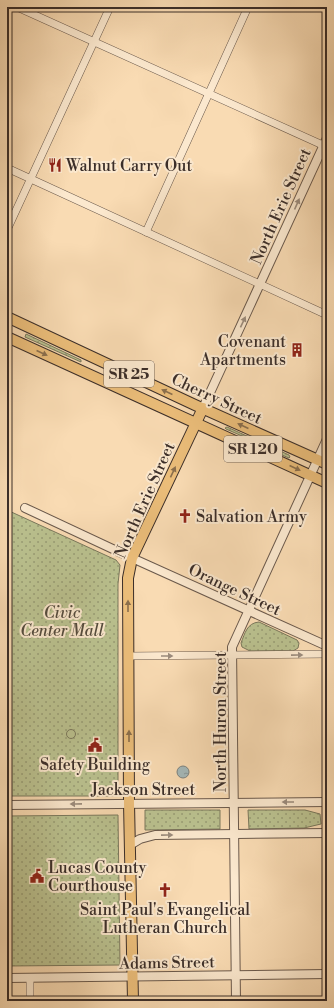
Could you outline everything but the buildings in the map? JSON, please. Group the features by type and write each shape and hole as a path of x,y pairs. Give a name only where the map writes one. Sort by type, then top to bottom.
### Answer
{"main road":[{"name":"Cherry Street","path":"7,317 327,464"},
{"name":"Cherry Street","path":"7,337 327,483"},
{"name":"North Erie Street","path":"133,1001 129,803 128,586 132,558 203,408"}],"street":[{"path":"17,7 208,94 326,144"},
{"path":"7,230 110,7"},
{"path":"146,232 248,7"},
{"name":"North Erie Street","path":"203,408 326,144"},
{"path":"7,168 327,315"},
{"name":"North Huron Street","path":"236,1001 233,643 327,438"},
{"name":"Orange Street","path":"25,508 327,646"},
{"path":"128,656 327,654"},
{"name":"Jackson Street","path":"7,805 327,802"},
{"path":"130,845 140,839 154,835 327,833"},
{"name":"Adams Street","path":"7,978 327,974"},
{"path":"30,978 30,1001"}],"green space":[{"path":"26,334 81,360 81,362 25,337"},
{"path":"227,427 249,437 250,439 225,428"},
{"path":"267,445 289,455 290,457 289,458 266,448"},
{"name":"Civic Center Mall","path":"7,510 116,560 120,565 118,584 118,792 115,796 7,796"},
{"path":"259,622 297,640 299,643 298,648 293,651 250,651 242,647 241,643 249,626"},
{"path":"69,730 73,730 75,734 73,738 69,738 67,736 67,732"},
{"path":"145,810 220,810 220,829 145,830"},
{"path":"248,810 305,810 320,814 321,824 304,828 249,829"},
{"path":"118,815 120,965 7,966 7,816"}],"water":[{"path":"183,766 187,768 189,772 187,776 183,778 179,776 177,772 179,768"}],"place":[{"name":"Walnut Carry Out","path":"55,165"},
{"name":"Covenant Apartments","path":"297,350"},
{"name":"Salvation Army","path":"185,516"},
{"name":"Safety Building","path":"95,745"},
{"name":"Lucas County Courthouse","path":"37,876"},
{"name":"Saint Paul's Evangelical Lutheran Church","path":"165,890"}]}
